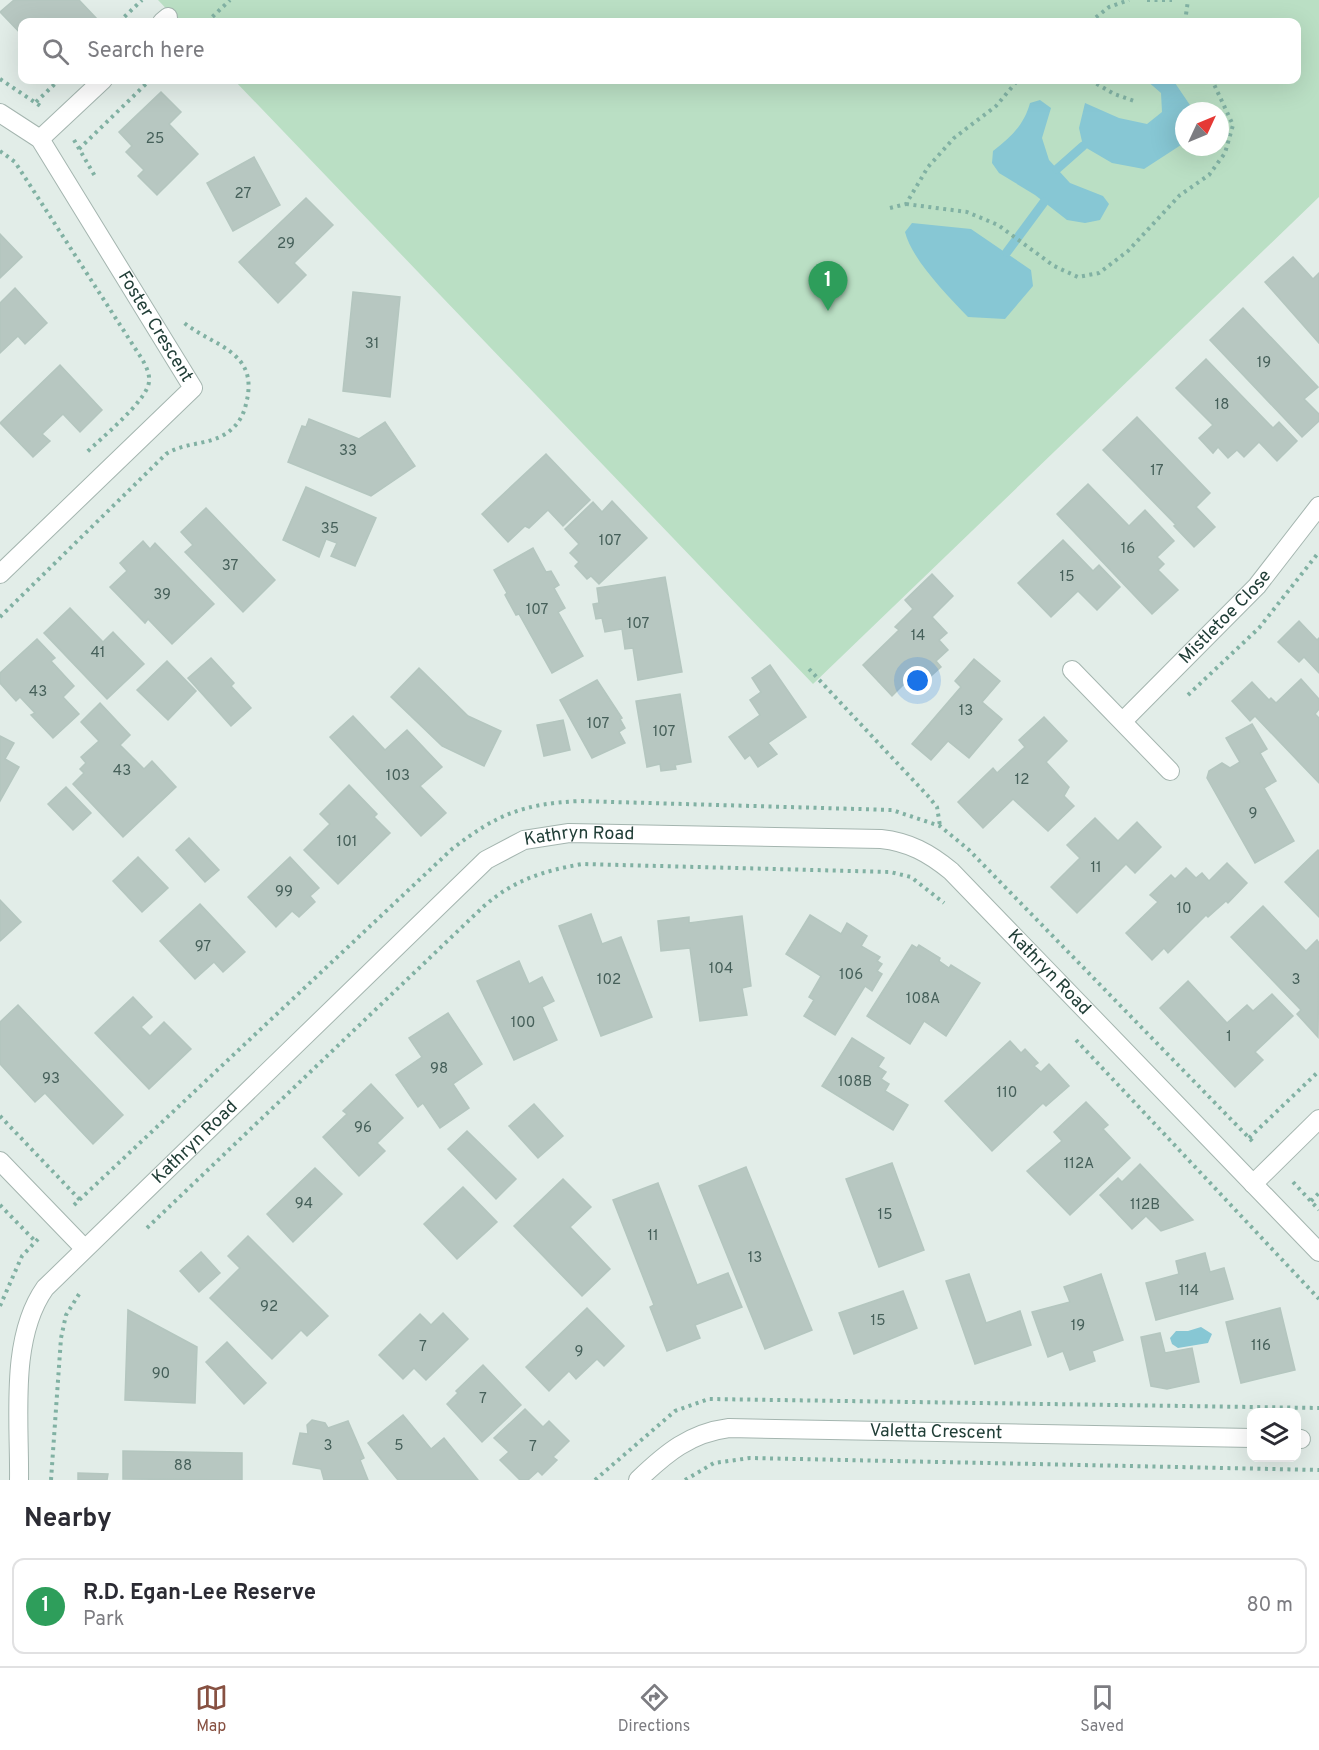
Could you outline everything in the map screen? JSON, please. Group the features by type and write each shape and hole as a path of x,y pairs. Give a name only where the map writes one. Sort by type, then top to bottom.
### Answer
{"street":[{"path":"40,139 99,84"},
{"name":"Foster Crescent","path":"0,113 40,139 194,388 0,574"},
{"name":"Mistletoe Close","path":"1123,721 1257,586 1319,506"},
{"path":"1072,670 1170,771"},
{"name":"Kathryn Road","path":"20,1480 21,1372 24,1333 37,1299 84,1248 486,860 524,840 569,833 881,839 902,841 921,850 959,879 1319,1252"},
{"path":"1253,1184 1319,1119"},
{"path":"0,1161 84,1248"},
{"name":"Valetta Crescent","path":"638,1480 676,1446 696,1435 729,1428 1247,1438"}],"path":[{"path":"123,18 142,0"},
{"path":"211,18 230,0"},
{"path":"1094,18 1109,7 1129,0"},
{"path":"1147,0 1172,0"},
{"path":"1186,18 1188,0"},
{"path":"0,79 44,108"},
{"path":"36,102 55,84"},
{"path":"79,149 146,84"},
{"path":"906,204 919,187 928,166 954,138 996,106 1015,84"},
{"path":"1097,84 1114,94 1137,102"},
{"path":"890,208 906,204 967,212 998,225 1054,266 1078,277 1099,273 1128,251 1180,195 1209,176 1225,153 1233,125 1214,84"},
{"path":"73,138 97,180"},
{"path":"0,151 15,162 142,359 149,375 149,382 139,400 82,457"},
{"path":"0,617 166,454 188,444 215,439 233,429 240,421 249,391 243,364 227,348 177,317"},
{"path":"809,669 928,796 937,807 940,826"},
{"path":"74,1206 452,849 489,823 512,811 547,804 597,800 892,810 940,826 969,850 1254,1143"},
{"path":"139,1235 492,899 516,882 537,873 582,864 890,872 911,877 928,888 950,909"},
{"path":"1070,1033 1319,1299"},
{"path":"1249,1138 1319,1071"},
{"path":"0,1116 80,1200"},
{"path":"1293,1182 1319,1210"},
{"path":"1311,1201 1319,1193"},
{"path":"0,1205 36,1242"},
{"path":"0,1306 22,1256 45,1233"},
{"path":"51,1480 61,1338 66,1315 87,1285"},
{"path":"685,1480 714,1463 750,1458 1319,1470"}],"green space":[{"path":"158,0 1319,0 1319,197 813,684 238,84 1301,84 1301,18 175,18"}],"water":[{"path":"1151,84 1176,84 1188,102 1175,102 1175,149 1144,169 1112,163 1083,146 1079,128 1085,103 1119,118 1147,124 1162,112 1161,93"},
{"path":"1040,100 1051,108 1042,138 1049,160 1070,183 1103,196 1109,204 1100,220 1085,223 1067,220 1035,195 999,173 992,163 993,151 1016,130 1030,103"},
{"path":"912,223 971,229 1031,270 1033,286 1005,319 968,317 915,254 905,232"},
{"path":"1201,1327 1212,1334 1208,1343 1178,1348 1172,1344 1170,1338 1176,1331 1188,1331"}],"building":[{"path":"14,0 79,0 96,18 18,18 18,31 0,12"},
{"path":"161,92 181,112 169,124 198,154 157,195 138,176 144,170 126,152 132,146 119,132"},
{"path":"254,157 280,205 233,231 207,183"},
{"path":"306,198 333,225 294,263 306,275 278,303 239,262"},
{"path":"0,234 22,257 0,278"},
{"path":"1293,257 1313,279 1319,273 1319,343 1265,282"},
{"path":"15,288 47,323 25,344 18,336 0,353 0,303"},
{"path":"353,292 400,297 390,397 343,391"},
{"path":"1243,308 1318,387 1304,399 1319,414 1319,421 1302,437 1210,340"},
{"path":"1206,359 1273,428 1279,422 1297,441 1277,461 1259,442 1244,457 1237,450 1228,458 1218,447 1213,453 1199,438 1213,425 1176,388"},
{"path":"60,365 102,410 80,432 63,414 42,434 50,441 33,457 0,423"},
{"path":"1137,417 1210,493 1196,507 1215,527 1194,547 1174,526 1176,525 1103,450"},
{"path":"309,419 359,439 385,422 415,466 371,496 288,462 302,426 306,427"},
{"path":"546,454 590,500 563,526 548,510 529,528 525,526 508,542 482,514"},
{"path":"1088,484 1129,526 1145,510 1174,541 1157,557 1164,564 1158,570 1178,590 1152,614 1057,514"},
{"path":"306,487 376,518 355,566 331,556 337,543 326,539 319,557 283,540"},
{"path":"612,501 647,538 599,584 591,576 587,579 575,566 579,562 570,553 579,544 565,529 593,502 602,512"},
{"path":"206,508 275,580 243,612 185,552 193,545 181,532"},
{"path":"1063,540 1093,571 1099,565 1120,587 1097,610 1078,591 1051,617 1018,583"},
{"path":"143,541 150,549 155,543 214,604 172,644 148,619 145,623 110,587 127,571 120,563"},
{"path":"533,548 546,572 551,571 559,585 554,588 565,608 558,612 583,656 552,673 519,614 516,615 494,570"},
{"path":"932,574 953,596 932,617 947,633 939,640 948,650 936,661 941,667 922,684 913,675 892,696 863,665 899,630 895,627 913,609 905,600"},
{"path":"665,577 682,672 638,680 633,648 625,649 622,629 605,632 602,618 596,619 593,604 599,603 597,588"},
{"path":"70,608 103,642 113,632 144,664 107,699 44,633"},
{"path":"1299,621 1317,640 1319,638 1319,673 1304,657 1299,662 1278,642"},
{"path":"37,639 55,658 51,661 74,686 63,697 79,714 53,738 31,715 35,713 20,697 16,701 0,683 0,673"},
{"path":"211,658 234,683 231,686 251,708 231,726 188,678"},
{"path":"974,659 1000,681 982,702 1002,719 969,758 948,741 931,760 912,744 961,687 955,681"},
{"path":"167,661 196,691 168,720 137,690"},
{"path":"770,665 806,717 768,743 777,754 758,767 750,755 745,759 729,737 760,715 750,700 761,692 752,678"},
{"path":"419,668 468,716 501,731 484,766 442,746 391,697"},
{"path":"1301,679 1319,699 1319,709 1315,714 1319,718 1319,783 1255,716 1250,721 1232,701 1252,682 1269,700 1271,698 1276,703"},
{"path":"597,680 622,718 620,719 625,728 619,732 625,743 592,758 560,700"},
{"path":"680,694 691,762 675,765 676,769 661,771 660,764 647,767 636,701"},
{"path":"100,703 130,735 120,745 144,769 152,761 176,787 123,837 73,784 84,773 80,769 86,763 81,757 99,741 81,722"},
{"path":"353,716 385,750 407,730 442,767 420,786 446,813 421,836 330,737"},
{"path":"1044,717 1067,741 1046,762 1069,787 1064,796 1074,806 1048,831 1013,799 983,828 958,802 993,768 997,773 1025,747 1019,740"},
{"path":"563,720 570,750 544,756 537,725"},
{"path":"1252,724 1267,749 1260,753 1276,781 1264,788 1294,841 1255,863 1207,778 1209,771 1222,763 1230,768 1240,762 1226,738"},
{"path":"0,736 14,743 5,759 19,767 0,801"},
{"path":"349,785 377,814 374,817 390,833 338,884 304,850 330,824 320,814"},
{"path":"66,787 91,813 73,830 48,804"},
{"path":"1095,818 1118,841 1137,822 1161,847 1135,873 1126,864 1077,913 1051,887 1080,858 1067,845"},
{"path":"189,838 219,870 205,882 176,850"},
{"path":"1319,851 1319,917 1285,882"},
{"path":"138,857 168,888 142,912 113,881"},
{"path":"290,857 319,888 310,896 315,902 299,917 292,911 276,927 248,897"},
{"path":"1227,863 1247,883 1228,903 1226,901 1208,917 1206,915 1168,953 1164,948 1152,960 1126,933 1158,902 1150,895 1171,875 1175,879 1186,868 1196,878 1202,873 1209,881"},
{"path":"0,900 21,922 0,941"},
{"path":"200,904 245,952 223,972 214,962 195,979 160,941"},
{"path":"1263,906 1306,951 1317,940 1319,943 1318,1037 1297,1014 1301,1010 1231,937"},
{"path":"591,914 602,944 621,937 652,1017 601,1036 559,926"},
{"path":"810,915 841,934 847,923 867,936 861,946 880,957 877,961 882,964 877,971 882,974 872,991 865,986 835,1035 804,1016 814,1000 809,997 821,976 786,954"},
{"path":"742,916 751,986 742,988 747,1015 700,1021 690,948 661,951 658,921 689,917 689,923"},
{"path":"912,945 917,948 919,945 940,958 939,961 949,968 951,965 980,983 946,1036 924,1021 910,1044 867,1016"},
{"path":"519,961 529,984 542,977 554,1001 542,1007 557,1040 514,1060 477,981"},
{"path":"1188,981 1227,1023 1247,1005 1253,1011 1272,994 1293,1016 1255,1052 1263,1060 1235,1087 1160,1008"},
{"path":"133,997 152,1017 141,1027 150,1036 164,1022 191,1049 149,1089 95,1033"},
{"path":"18,1005 123,1115 93,1144 45,1093 35,1102 0,1064 0,1022"},
{"path":"448,1013 482,1064 453,1084 469,1108 440,1128 423,1103 418,1107 396,1075 422,1057 409,1038"},
{"path":"852,1038 884,1058 878,1067 886,1072 881,1079 889,1084 885,1091 908,1105 893,1130 822,1086"},
{"path":"1010,1041 1021,1053 1025,1049 1038,1063 1034,1066 1041,1072 1049,1064 1069,1086 1046,1106 1043,1103 992,1151 945,1101"},
{"path":"371,1084 403,1118 377,1143 385,1151 359,1176 323,1137 347,1114 343,1111"},
{"path":"1086,1102 1108,1125 1103,1129 1130,1158 1070,1215 1027,1171 1062,1141 1054,1132"},
{"path":"534,1104 563,1136 538,1158 509,1126"},
{"path":"467,1131 516,1179 496,1199 448,1149"},
{"path":"892,1163 924,1250 879,1267 846,1179"},
{"path":"1140,1164 1193,1220 1161,1231 1146,1216 1132,1229 1100,1195 1118,1178 1122,1182"},
{"path":"746,1167 812,1330 765,1349 699,1186"},
{"path":"315,1168 342,1194 293,1242 267,1214"},
{"path":"563,1179 591,1207 570,1227 610,1269 582,1296 514,1226"},
{"path":"658,1183 697,1285 728,1273 742,1307 695,1325 700,1338 667,1351 650,1307 654,1305 613,1200"},
{"path":"463,1187 497,1222 457,1259 424,1224"},
{"path":"248,1236 328,1316 307,1336 301,1330 272,1359 210,1298 240,1268 228,1256"},
{"path":"201,1252 220,1273 199,1292 180,1271"},
{"path":"1205,1253 1210,1272 1224,1268 1233,1299 1156,1320 1146,1283 1179,1274 1176,1261"},
{"path":"969,1274 986,1323 1020,1311 1031,1345 975,1364 946,1281"},
{"path":"1101,1274 1123,1340 1092,1351 1095,1361 1070,1370 1063,1351 1048,1357 1032,1312 1070,1302 1064,1287"},
{"path":"903,1291 917,1328 854,1354 839,1313"},
{"path":"587,1308 624,1346 604,1366 597,1359 576,1379 569,1371 549,1391 526,1367"},
{"path":"1280,1308 1295,1370 1241,1383 1226,1322"},
{"path":"128,1310 197,1347 195,1403 125,1400"},
{"path":"443,1313 468,1339 426,1380 414,1368 403,1379 379,1355 420,1314 431,1325"},
{"path":"1160,1333 1165,1353 1192,1348 1199,1382 1167,1389 1151,1386 1141,1337"},
{"path":"227,1342 266,1383 244,1404 206,1362"},
{"path":"483,1365 521,1405 482,1442 447,1404 458,1393 456,1391"},
{"path":"525,1409 543,1427 549,1421 569,1441 553,1457 557,1460 542,1475 538,1471 528,1480 520,1480 500,1460 509,1452 494,1438"},
{"path":"403,1415 431,1449 444,1438 478,1480 398,1480 368,1443"},
{"path":"312,1420 325,1423 328,1428 348,1421 364,1458 360,1460 368,1480 324,1480 321,1469 293,1464 300,1433 308,1434 307,1425"},
{"path":"123,1451 242,1453 242,1480 123,1479"},
{"path":"78,1473 108,1474 107,1480 78,1480"}],"waterway":[{"path":"1057,169 1083,146"},
{"path":"1007,252 1044,202"}],"place":[{"name":"R.D. Egan-Lee Reserve","path":"828,311"}]}
